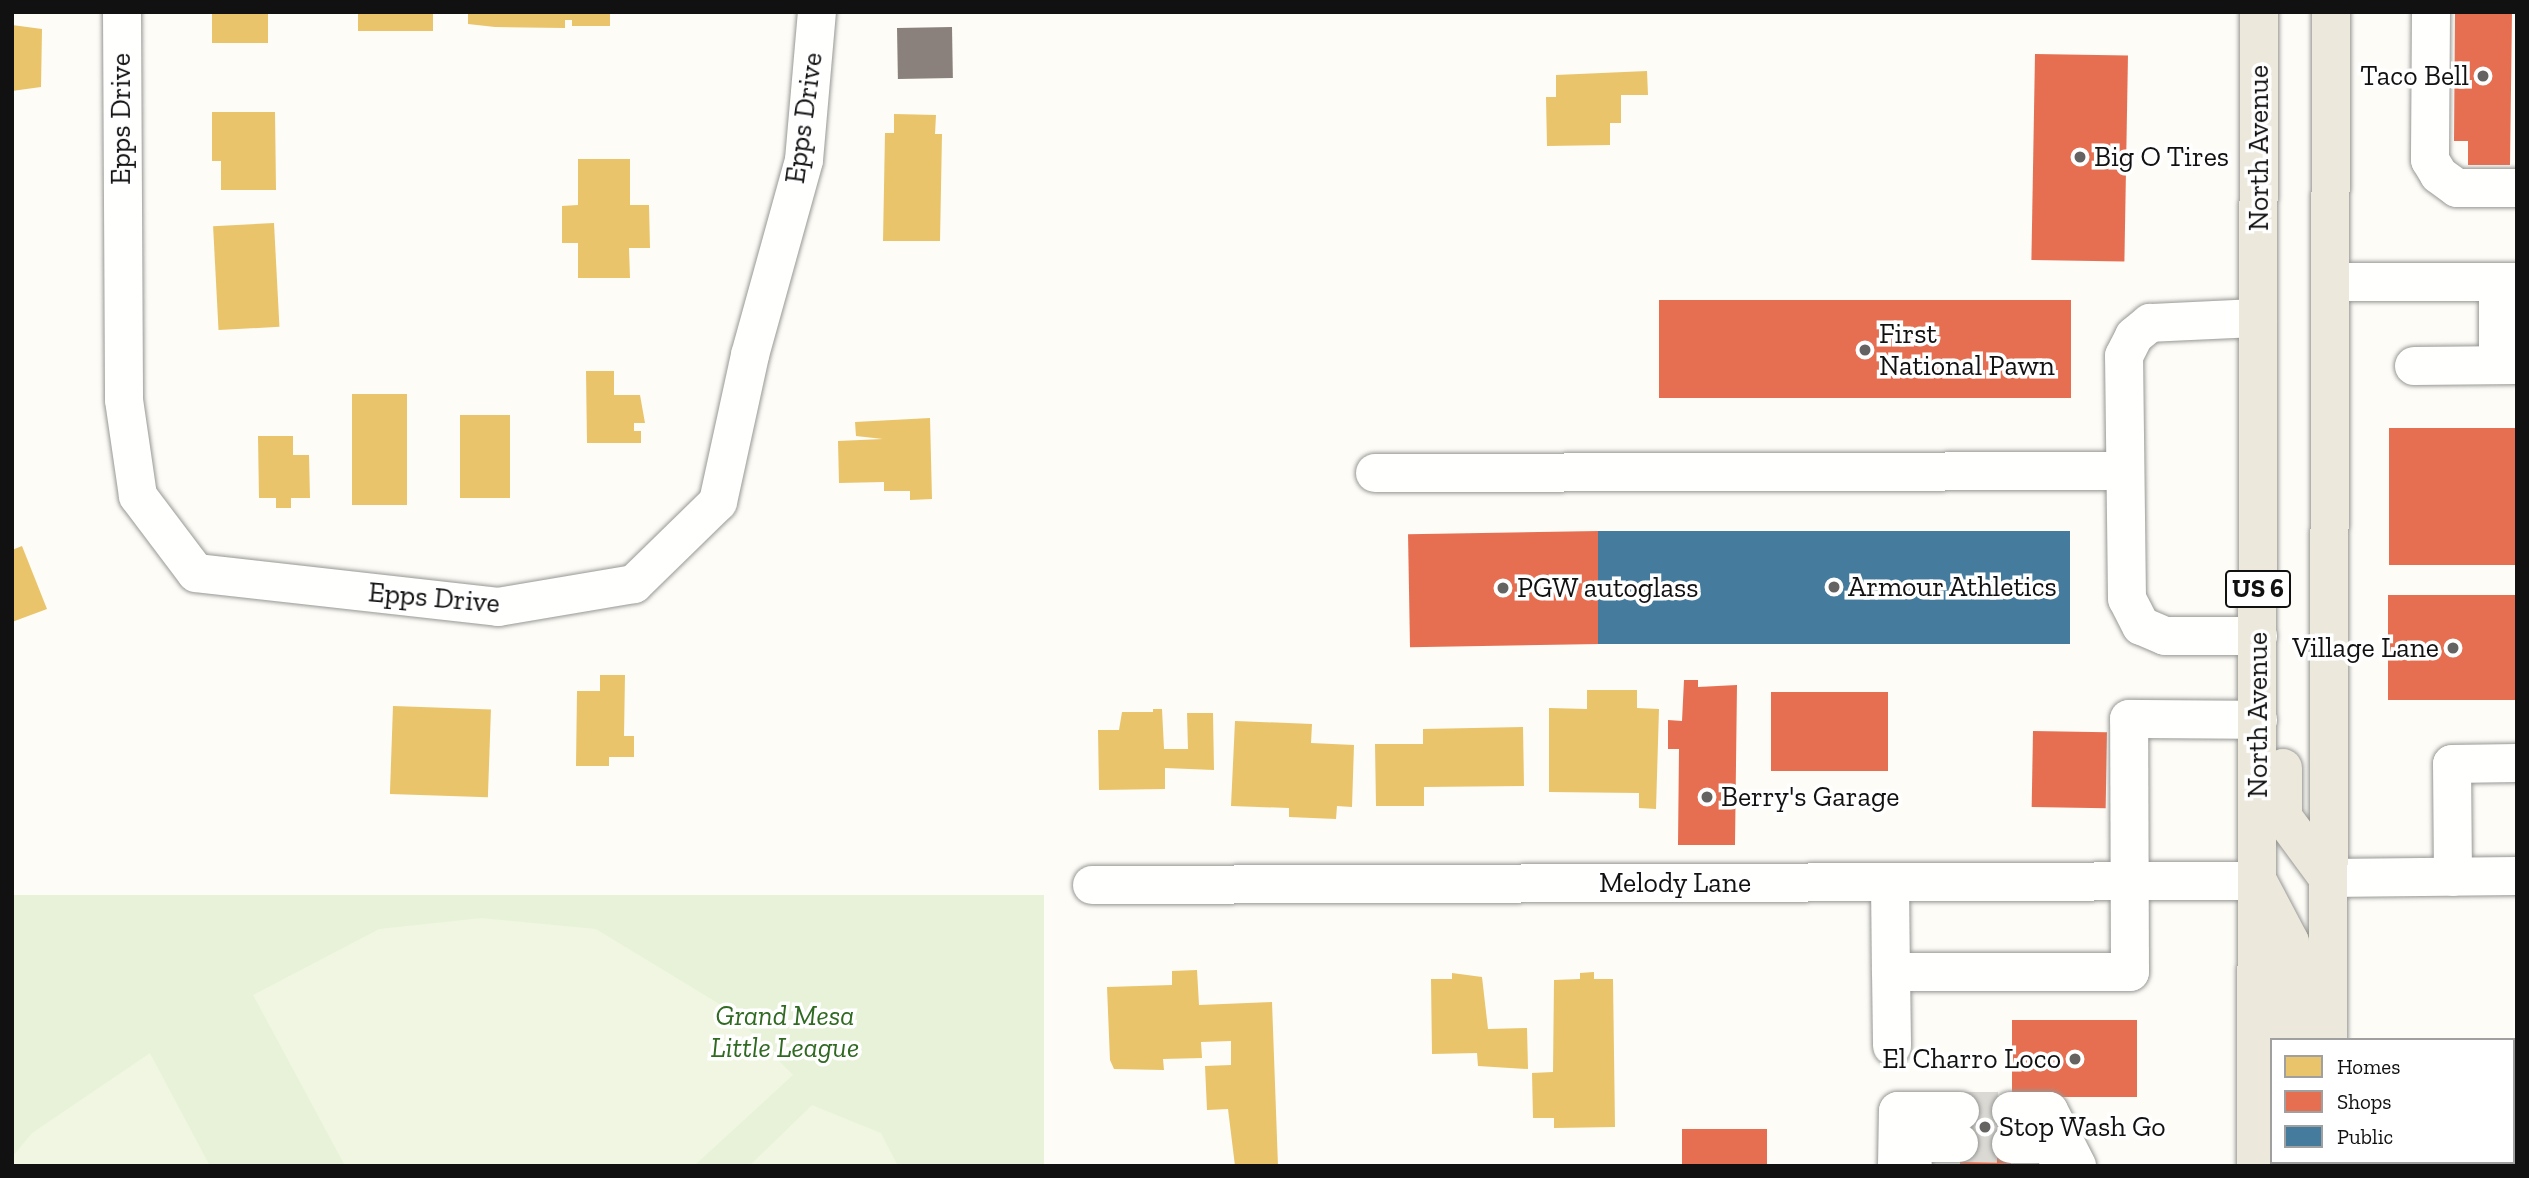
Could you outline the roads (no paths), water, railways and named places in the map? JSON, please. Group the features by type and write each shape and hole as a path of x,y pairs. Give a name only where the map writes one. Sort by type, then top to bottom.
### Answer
{"main road":[{"name":"North Avenue","path":"2256,1166 2259,12"},
{"name":"US 6","path":"2329,1038 2331,12"},
{"path":"2259,549 2283,635 2283,817 2329,878"},
{"path":"2258,881 2290,942 2290,1038"}],"street":[{"name":"Epps Drive","path":"122,12 124,400 138,496 196,573 498,607 634,584 718,502 750,355 804,160 817,12"},
{"path":"2431,12 2430,160 2439,175 2457,188 2517,188"},
{"path":"2330,282 2507,282 2507,365 2414,366"},
{"path":"2258,636 2165,636 2141,626 2127,599 2124,356 2134,336 2150,323 2259,318"},
{"path":"1375,473 2125,471"},
{"path":"1891,972 2130,972 2129,719 2258,720"},
{"path":"2453,877 2452,764 2517,763"},
{"path":"2329,878 2517,876"},
{"name":"Melody Lane","path":"1092,885 2258,881"},
{"path":"1890,883 1892,1046"},
{"path":"1903,1158 1898,1111 1959,1127"},
{"path":"2064,1166 2049,1144 2011,1128 2049,1111 2077,1166"}],"tunnel":[{"path":"1960,1111 2011,1111"},
{"path":"1959,1143 2011,1144"}],"place":[{"name":"Taco Bell","path":"2483,76"},
{"name":"Big O Tires","path":"2080,157"},
{"name":"First National Pawn","path":"1865,350"},
{"name":"Armour Athletics","path":"1834,587"},
{"name":"PGW autoglass","path":"1503,588"},
{"name":"Village Lane","path":"2453,648"},
{"name":"Berry's Garage","path":"1707,797"},
{"name":"El Charro Loco","path":"2075,1059"},
{"name":"Stop Wash Go","path":"1985,1127"}],"park label":[{"name":"Grand Mesa Little League","path":"785,1032"}]}
